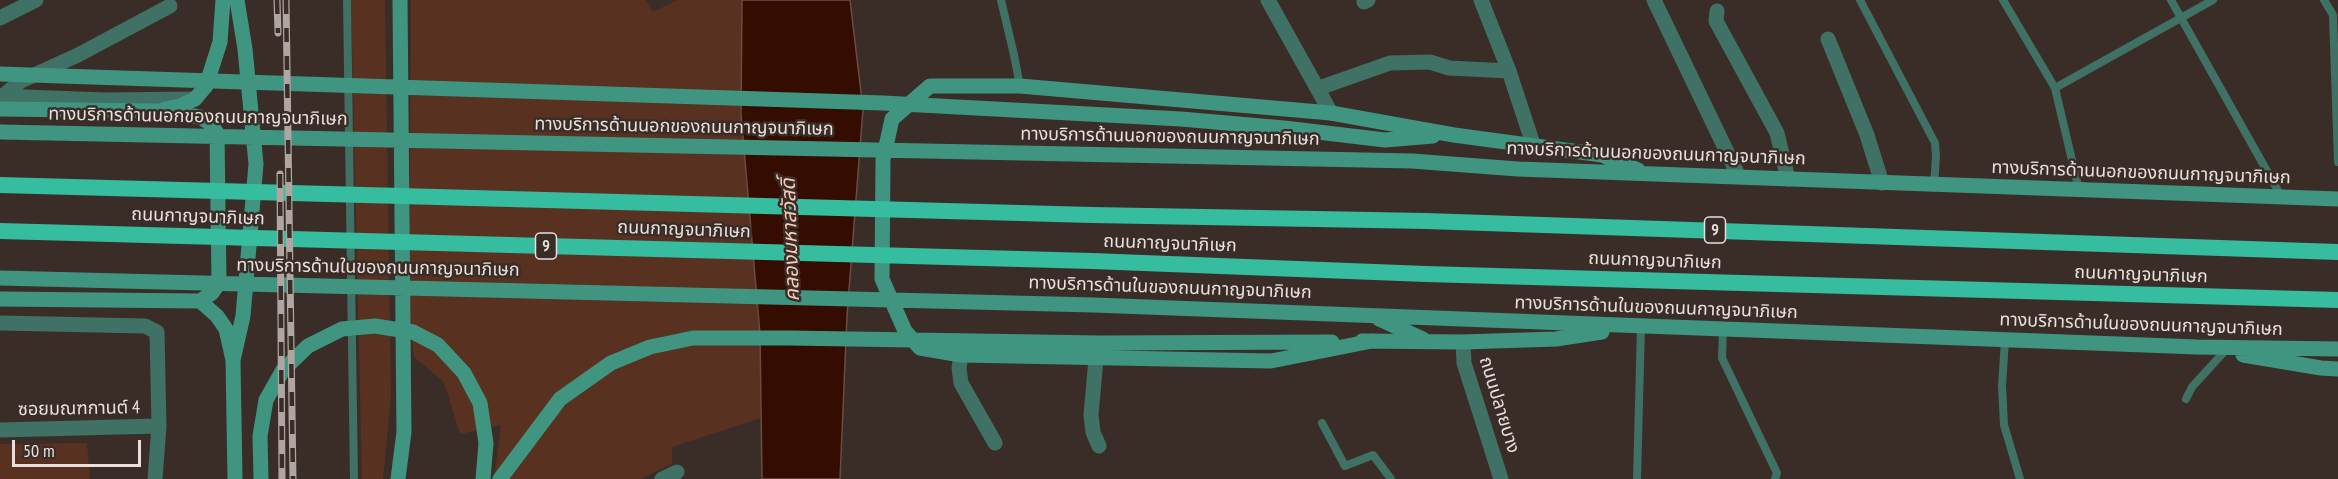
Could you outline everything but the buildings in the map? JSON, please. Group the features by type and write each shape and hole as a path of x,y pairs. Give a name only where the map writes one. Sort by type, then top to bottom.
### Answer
{"highway":[{"name":"ถนนกาญจนาภิเษก","path":"0,185 1092,215 1426,221 2338,252"},
{"name":"ถนนกาญจนาภิเษก","path":"0,231 1092,261 1425,274 2338,300"}],"main road":[{"path":"156,111 180,106 195,99 206,86 220,42 224,0"},
{"path":"233,360 243,316 256,164 245,49 237,0"},
{"path":"398,479 405,432 400,0"},
{"path":"0,74 883,103 1181,119 1385,140 1454,135"},
{"path":"1372,341 1271,361 961,355 920,348 905,331 882,279 883,160 892,119 930,86 1020,86 1331,113 1454,135 1602,155 1648,174"},
{"path":"0,298 200,301 212,293 219,283 217,133 210,123 200,117 156,111 1,101"},
{"name":"ทางบริการด้านนอกของถนนกาญจนาภิเษก","path":"0,132 1413,161 1518,169 2307,198 2338,197"},
{"name":"ทางบริการด้านในของถนนกาญจนาภิเษก","path":"0,278 1094,305 2197,347 2338,349"},
{"path":"200,301 217,316 226,329 233,360 235,479"},
{"path":"1369,315 1429,341"},
{"path":"261,479 260,436 266,400 283,370 308,345 342,330 375,326 413,333 438,345 464,373 480,403 486,443 483,479"},
{"path":"500,479 560,399 611,363 650,347 693,339 1084,343 1463,342 1556,339 1638,327"},
{"path":"2197,347 2338,369"}],"street":[{"path":"0,18 36,0"},
{"path":"1268,0 1331,113"},
{"path":"1481,0 1509,71 1533,144"},
{"path":"1654,0 1739,177"},
{"path":"1,101 21,81 78,55 170,6"},
{"path":"1718,11 1716,21 1777,133 1788,179"},
{"path":"1828,39 1867,135 1882,183"},
{"path":"1318,88 1390,63 1430,62 1449,68 1509,71"},
{"path":"1,101 195,99"},
{"path":"0,323 145,326 157,332 159,426 155,479"},
{"name":"ถนนปลายบาง","path":"1463,342 1464,363 1501,479"},
{"path":"961,355 958,368 961,383 994,443"},
{"path":"1096,359 1091,416 1093,432 1099,446"},
{"name":"ซอยมณฑกานต์ 4","path":"0,430 159,426"},
{"path":"662,479 677,472"}],"lane":[{"path":"347,0 354,479"},
{"path":"1001,0 1020,86"},
{"path":"1860,0 1935,143 1934,185"},
{"path":"2003,0 2055,88 2079,190"},
{"path":"2171,0 2282,197"},
{"path":"2055,88 2213,0"},
{"path":"2324,0 2333,15 2338,162"},
{"path":"1638,327 1638,479"},
{"path":"1723,330 1722,358 1777,473 1775,479"},
{"path":"2005,340 2002,386 2004,425 2020,479"},
{"path":"2186,399 2192,387 2224,352"},
{"path":"1322,423 1346,466 1373,455 1391,479"}],"shaded area":[{"path":"351,0 385,0 391,396 383,479 362,479"},
{"path":"411,0 646,0 653,12 677,0 742,0 741,114 760,334 761,418 672,447 672,464 640,479 494,479 501,425 460,434 444,382 414,357 409,318"},
{"path":"87,443 90,479 0,479 0,444"}],"water":[{"name":"คลองมหาสวัสดิ์","path":"742,0 850,0 863,109 847,316 840,479 762,479 760,334 741,114"}],"railway":[{"path":"277,0 278,33"},
{"path":"286,0 293,479"},
{"path":"280,174 282,479"}]}
